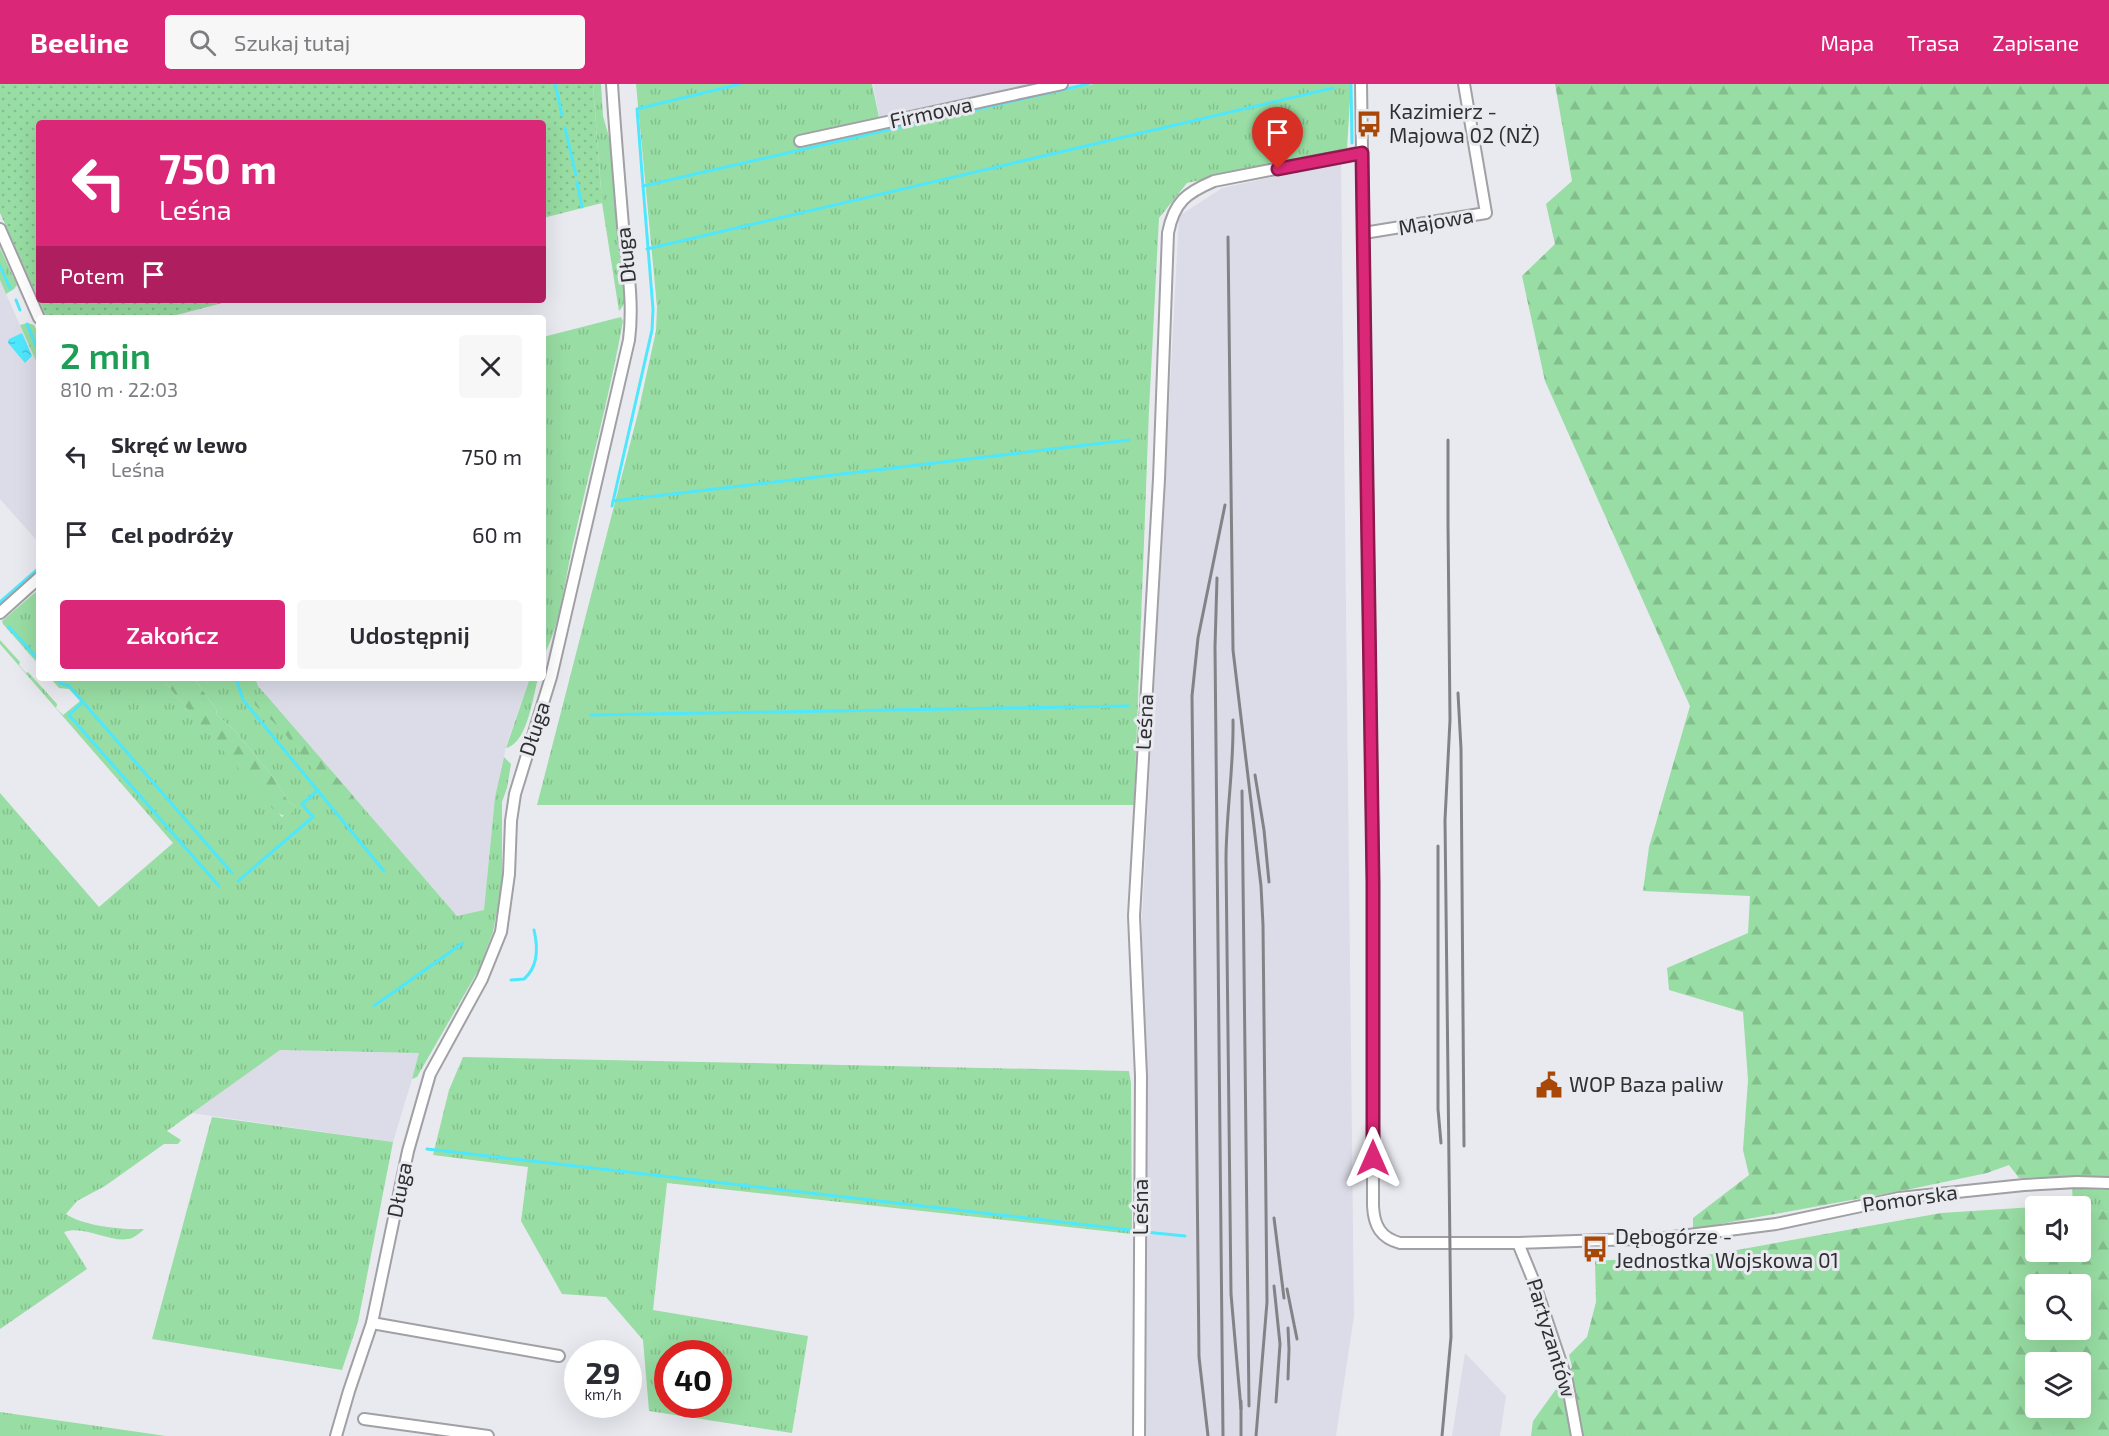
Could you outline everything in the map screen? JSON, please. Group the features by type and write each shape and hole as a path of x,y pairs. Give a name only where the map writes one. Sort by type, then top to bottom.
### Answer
{"street":[{"name":"Długa","path":"336,1436 372,1323 408,1151 430,1074 482,979 501,932 509,874 511,821 515,794 551,677 629,340 631,298 618,177 612,84"},
{"name":"Firmowa","path":"800,141 1062,84"},
{"path":"1361,84 1364,233"},
{"name":"Majowa","path":"1364,233 1486,213 1464,84"},
{"name":"Leśna","path":"1140,1436 1141,1076 1134,916 1159,479 1168,233 1175,208 1184,197 1214,181 1362,153"},
{"path":"0,229 38,315"},
{"name":"Pomorska","path":"1364,233 1373,882 1373,1206 1374,1217 1383,1237 1400,1243 1665,1238 1776,1224 1899,1198 2024,1185 2109,1183"},
{"path":"0,613 36,581"},
{"name":"Partyzantów","path":"1518,1242 1532,1275 1567,1381 1576,1436"},
{"path":"372,1323 560,1356"},
{"path":"364,1419 488,1436"}],"shaded area":[{"path":"873,84 1094,84 882,132"},
{"path":"1341,162 1354,1316 1336,1436 1145,1436 1145,1043 1142,1041 1142,916 1179,216 1222,188"},
{"path":"0,280 36,361 36,540 0,499"},
{"path":"256,681 529,681 507,743 495,797 484,911 457,916 258,686"},
{"path":"280,1050 420,1053 393,1142 191,1113"},
{"path":"1465,1353 1506,1396 1500,1436 1452,1436"}],"green space":[{"path":"0,84 593,84 602,203 546,217 546,120 36,120 36,293 0,213"},
{"path":"593,84 601,84 603,116 611,144 620,228 619,253 626,293 619,311 602,203"},
{"path":"636,84 872,84 882,132 1094,84 1351,84 1347,148 1187,183 1159,218 1149,410 1134,805 537,805 638,413 656,331 657,307"},
{"path":"1555,84 2109,84 2109,1176 2019,1178 2009,1165 1987,1173 1906,1190 1693,1229 1693,1218 1749,1175 1743,1150 1748,1080 1743,1012 1669,990 1667,968 1748,933 1750,896 1643,891 1649,847 1690,706 1545,381 1522,276 1555,244 1546,204 1572,181"},
{"path":"0,248 17,285 6,294 0,280"},
{"path":"40,303 222,303 176,315 46,315"},
{"path":"621,317 623,321 560,609 546,651 546,336"},
{"path":"28,323 34,325 36,329 36,361 20,325"},
{"path":"36,592 36,662 3,624 2,621"},
{"path":"0,640 20,662 19,665 26,673 28,672 57,704 56,708 63,715 80,701 69,689 59,688 53,681 164,681 282,817 296,807 288,801 273,777 235,731 217,715 216,709 196,681 256,681 258,686 457,916 484,910 495,797 504,757 511,764 502,802 502,884 493,932 479,969 417,1077 412,1079 419,1053 280,1050 167,1131 181,1140 178,1144 164,1144 105,1186 77,1201 66,1214 82,1222 125,1229 144,1229 132,1238 124,1239 81,1231 64,1232 87,1269 0,1329 0,793 99,907 173,843 0,644"},
{"path":"164,681 196,681 216,709 217,715 235,731 273,777 288,801 296,807 291,814 286,816 273,809"},
{"path":"529,681 537,681 524,729 513,745 506,748"},
{"path":"265,694 354,797 347,802 341,802 335,798 282,730 255,705 254,698"},
{"path":"463,1057 1129,1071 1132,1234 667,1183 653,1310 808,1336 792,1433 694,1418 732,1418 732,1340 654,1340 654,1412 649,1411 643,1340 606,1297 562,1294 521,1221 528,1167 433,1155 449,1090"},
{"path":"212,1117 393,1142 358,1322 342,1370 152,1339"},
{"path":"2072,1188 2109,1190 2109,1212 2091,1208 2091,1196 2072,1196"},
{"path":"2025,1208 2025,1262 2091,1262 2091,1208 2109,1212 2109,1436 1531,1436 1533,1421 1572,1367 1569,1355 1587,1337 1596,1302 1595,1261 1715,1254 1941,1213"},
{"path":"0,1412 166,1436 0,1436"}],"water":[{"path":"22,333 32,356 25,363 8,343 9,339"}],"waterway":[{"path":"555,84 562,115"},
{"path":"740,84 637,109 643,186 1088,84"},
{"path":"1351,84 1352,143"},
{"path":"647,249 1333,88"},
{"path":"565,128 576,175"},
{"path":"577,182 582,207"},
{"path":"612,506 652,330 653,309 643,186"},
{"path":"0,266 10,288"},
{"path":"16,300 20,310"},
{"path":"27,324 36,346"},
{"path":"613,501 1129,440"},
{"path":"0,602 36,571"},
{"path":"9,627 36,657"},
{"path":"58,681 69,686 83,702 69,715 219,886"},
{"path":"237,681 243,700 384,871"},
{"path":"83,702 232,873"},
{"path":"591,715 1128,706"},
{"path":"238,881 313,817 302,804 318,790"},
{"path":"511,980 524,979 532,969 536,950 534,930"},
{"path":"374,1006 463,943"},
{"path":"427,1149 1130,1230"},
{"path":"1145,1232 1185,1236"}],"railway":[{"path":"1228,237 1233,650 1261,886 1263,925 1267,1302 1256,1436"},
{"path":"1442,1436 1451,1337 1445,820 1450,720 1448,440"},
{"path":"1208,1436 1199,1357 1192,696 1198,638 1225,505"},
{"path":"1217,578 1215,647 1223,1436"},
{"path":"1458,693 1461,749 1464,1146"},
{"path":"1233,720 1226,860 1231,1294 1241,1409"},
{"path":"1255,775 1269,882"},
{"path":"1242,791 1249,1406"},
{"path":"1438,846 1438,1109 1441,1143"},
{"path":"1274,1218 1284,1298"},
{"path":"1274,1286 1280,1344 1276,1402"},
{"path":"1287,1289 1297,1339"},
{"path":"1288,1328 1288,1379"},
{"path":"1241,1401 1241,1436"}],"place":[{"name":"Kazimierz - Majowa 02 (NŻ)","path":"1369,124"},
{"name":"WOP Baza paliw","path":"1549,1085"},
{"name":"Dębogórze - Jednostka Wojskowa 01","path":"1595,1249"}],"route":[{"path":"1278,169 1362,153 1370,578 1373,1158"}]}
